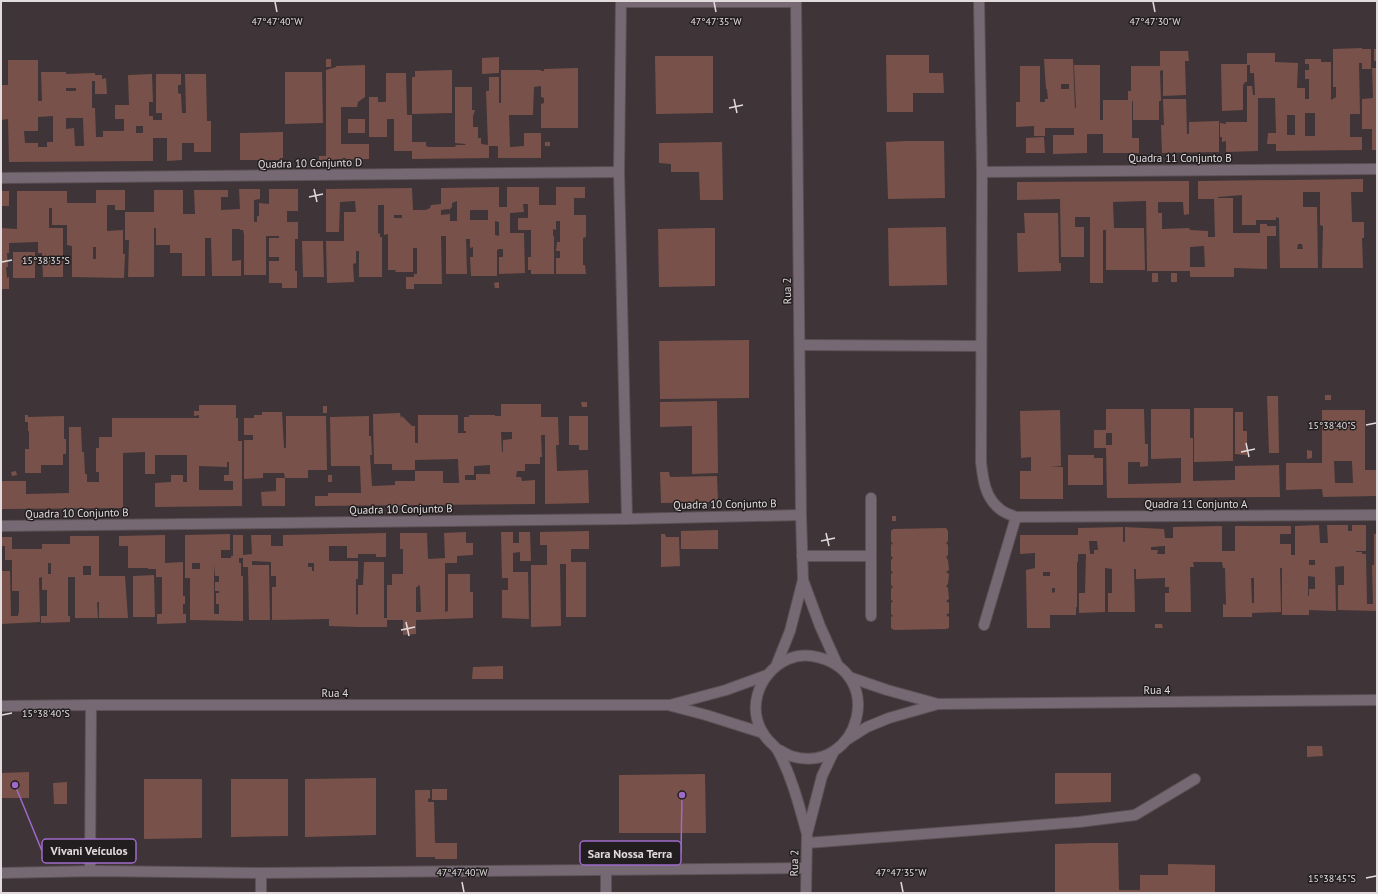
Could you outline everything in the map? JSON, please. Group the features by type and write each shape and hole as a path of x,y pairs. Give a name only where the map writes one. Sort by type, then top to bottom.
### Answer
{"street":[{"path":"627,519 619,172 621,1 796,1"},
{"name":"Rua 2","path":"796,1 801,515 803,580"},
{"path":"979,1 982,172 981,462 984,486 991,499 1001,511 1016,517 984,625"},
{"name":"Quadra 11 Conjunto B","path":"982,172 1377,169"},
{"name":"Quadra 10 Conjunto D","path":"1,178 619,172"},
{"path":"800,345 981,346"},
{"path":"871,498 870,556 872,616"},
{"name":"Quadra 11 Conjunto A","path":"1016,517 1377,514"},
{"name":"Quadra 10 Conjunto B","path":"1,526 627,519 801,515"},
{"path":"802,556 870,556"},
{"path":"803,580 820,626 838,666"},
{"path":"776,666 790,631 803,580"},
{"path":"848,739 856,724 859,708 857,692 849,677 838,666 823,658 807,655 790,658 776,666 767,675 759,688 756,703 757,718 763,733 769,741 777,749 790,756 805,758 820,756 834,751 848,739 867,727 889,718 938,704"},
{"path":"668,705 726,690 767,675"},
{"path":"849,677 886,690 938,704"},
{"name":"Rua 4","path":"938,704 1377,700"},
{"path":"90,871 91,705"},
{"path":"668,705 763,733"},
{"name":"Rua 4","path":"1,706 668,705"},
{"path":"777,749 792,782 807,838"},
{"path":"807,838 822,776 834,751"},
{"path":"807,838 1079,822 1135,815 1195,779"},
{"name":"Rua 2","path":"806,893 807,838"},
{"path":"1,873 90,871 260,873 806,868"},
{"path":"606,870 606,893"},
{"path":"260,873 261,893"}],"building":[{"path":"1333,49 1371,49 1371,69 1362,69 1362,63 1359,63 1360,114 1350,114 1350,137 1362,137 1362,150 1276,151 1276,144 1267,144 1268,133 1276,133 1275,98 1258,98 1258,151 1226,152 1226,141 1222,142 1222,137 1220,137 1220,123 1226,124 1226,122 1247,122 1247,86 1252,86 1253,95 1255,95 1254,73 1250,73 1250,65 1247,65 1247,53 1275,53 1275,62 1298,63 1297,88 1305,88 1305,99 1309,99 1309,79 1305,79 1305,70 1309,70 1309,64 1305,64 1305,59 1321,59 1321,62 1331,62 1331,100 1336,97 1336,87 1333,87","holes":["1305,113 1315,113 1315,136 1305,136","1287,115 1295,115 1295,135 1287,135"]},
{"path":"1374,49 1377,49 1377,61 1374,61"},
{"path":"1160,51 1188,51 1189,61 1185,61 1186,95 1163,96 1163,70 1160,71 1161,101 1159,101 1159,120 1133,120 1132,101 1132,138 1139,138 1139,153 1103,153 1103,134 1087,134 1087,153 1053,154 1053,135 1074,135 1074,128 1045,128 1045,136 1034,136 1034,126 1016,127 1016,102 1020,102 1020,66 1040,66 1040,102 1045,102 1045,99 1048,99 1044,59 1073,59 1075,110 1074,65 1100,65 1100,120 1103,120 1103,100 1128,100 1128,91 1131,91 1131,66 1160,66","holes":["1061,84 1069,84 1069,89 1061,89"]},
{"path":"886,55 929,55 929,73 943,73 944,93 913,93 913,112 887,112"},
{"path":"655,56 713,56 713,113 656,114"},
{"path":"499,57 499,73 482,74 482,58"},
{"path":"326,59 331,59 331,67 326,67"},
{"path":"8,60 38,60 38,101 42,101 41,72 66,72 66,74 95,73 95,75 102,75 102,79 106,78 107,94 95,94 95,81 92,81 92,108 95,108 96,137 103,137 103,131 124,131 124,119 115,119 115,105 129,105 128,75 152,74 153,102 149,102 149,116 153,116 153,120 162,120 162,113 156,113 156,74 181,74 181,85 178,85 178,93 181,94 182,113 186,113 185,74 206,74 207,121 211,121 211,152 194,152 194,143 182,143 182,160 167,161 167,138 153,138 153,161 9,162 8,119 1,120 1,85 8,85","holes":["66,88 76,88 76,91 66,91","53,116 53,142 47,142 47,147 38,147 38,143 25,143 24,131 38,131 38,117","66,118 83,118 84,146 75,146 74,128 66,129","136,126 143,126 143,133 136,133"]},
{"path":"1221,64 1247,64 1247,82 1244,82 1245,84 1243,84 1243,110 1222,111"},
{"path":"365,65 365,97 358,102 357,107 341,107 341,144 369,144 369,159 319,160 319,156 326,156 326,70 336,66"},
{"path":"578,68 578,128 541,128 541,104 544,103 544,98 541,97 541,86 534,87 533,115 509,115 510,147 524,146 524,133 541,133 541,158 498,158 498,146 489,146 489,158 412,159 412,151 394,151 394,119 387,119 387,137 369,137 369,97 378,97 378,102 386,102 386,73 406,73 407,115 412,115 412,142 426,142 426,146 429,147 455,147 456,145 466,145 455,143 455,87 472,87 472,110 475,110 473,116 473,127 478,127 478,138 481,138 481,144 488,145 486,91 489,91 489,77 499,77 499,103 501,103 501,70 544,71 544,69"},
{"path":"1372,68 1377,68 1377,150 1372,150 1372,129 1362,129 1362,99 1373,98"},
{"path":"452,70 452,113 412,114 412,77 415,77 415,71"},
{"path":"285,72 322,72 323,123 285,124"},
{"path":"1163,99 1186,99 1187,134 1189,134 1189,122 1219,121 1219,152 1162,153 1161,125 1164,125"},
{"path":"348,119 365,119 365,133 348,133"},
{"path":"283,132 283,160 240,160 240,133"},
{"path":"1044,137 1045,153 1026,153 1026,138"},
{"path":"944,141 945,198 888,199 886,142"},
{"path":"545,142 550,142 550,146 545,146"},
{"path":"722,142 723,200 700,200 699,172 671,172 671,164 659,163 659,143"},
{"path":"1363,179 1363,192 1351,192 1352,222 1364,222 1364,238 1362,238 1363,268 1322,268 1323,226 1320,225 1320,192 1303,192 1303,207 1317,207 1318,268 1280,268 1279,218 1276,217 1276,220 1256,220 1256,225 1242,225 1242,195 1218,197 1233,198 1233,233 1260,233 1260,224 1276,226 1276,236 1267,236 1267,269 1234,268 1234,277 1190,277 1190,271 1147,271 1146,201 1113,202 1114,228 1144,228 1145,270 1106,270 1106,230 1103,230 1103,283 1090,283 1090,217 1075,217 1075,227 1084,227 1084,257 1061,257 1060,199 1017,200 1017,182 1189,181 1189,214 1184,215 1183,202 1158,202 1158,213 1162,213 1162,229 1189,228 1190,230 1208,231 1208,237 1215,237 1214,199 1198,199 1198,181","holes":["1298,244 1302,244 1303,249 1297,249","1204,246 1205,267 1190,267 1190,247"]},
{"path":"499,187 499,207 507,207 507,187 539,187 539,205 556,205 556,187 585,187 585,198 574,198 574,215 586,215 586,237 583,238 583,265 585,265 586,274 556,274 556,258 560,258 560,251 556,251 557,242 560,242 560,221 556,221 556,230 553,229 554,274 531,274 531,270 528,270 528,257 531,257 531,230 518,230 518,218 528,218 528,204 523,204 524,212 510,213 510,233 524,233 525,273 499,274 499,257 503,257 503,249 499,249 497,250 497,276 471,276 470,257 473,257 473,247 470,248 470,239 466,239 467,274 446,274 446,236 441,236 442,284 414,284 414,289 406,289 406,277 414,277 414,274 417,274 417,248 413,248 413,272 395,272 396,270 388,270 388,234 384,235 384,205 378,205 378,234 380,233 380,237 382,237 382,277 359,277 359,251 356,251 356,263 353,264 354,282 327,283 326,241 344,241 344,212 356,212 355,201 340,202 339,232 326,232 326,189 412,188 413,210 426,210 430,208 431,205 441,204 441,188","holes":["457,201 457,221 450,221 450,214 441,215 441,210 449,210 452,207 452,203","470,210 488,210 488,220 470,220","394,215 402,215 402,218 394,218","495,221 499,222 499,236 495,235"]},
{"path":"239,189 260,189 260,199 254,200 254,222 257,222 257,216 259,216 259,203 269,204 269,189 298,189 298,211 287,211 287,222 298,222 298,239 295,239 295,271 297,271 297,288 282,288 282,283 269,283 269,261 279,261 279,257 269,257 269,238 279,238 279,236 266,236 266,275 244,275 244,235 243,230 240,229 232,229 232,261 241,260 241,276 212,276 211,238 205,238 205,276 182,276 182,253 170,253 170,245 156,245 156,228 154,228 154,277 128,277 129,240 125,240 125,212 154,212 154,190 183,190 183,214 195,214 194,190 228,190 228,197 221,197 221,210 240,209"},
{"path":"96,190 125,190 125,210 115,210 115,205 107,205 107,231 123,230 123,254 125,254 124,278 72,277 72,246 67,245 67,225 52,225 52,208 49,208 49,228 63,228 63,277 43,277 42,253 38,253 38,242 9,243 9,253 7,253 8,267 6,267 7,278 9,277 9,289 1,289 1,228 17,229 17,191 67,191 67,203 96,203","holes":["93,247 96,247 96,259 93,259"]},
{"path":"1,191 9,191 9,206 1,206"},
{"path":"1024,213 1058,213 1059,263 1061,263 1061,271 1018,272 1017,233 1025,233"},
{"path":"946,227 947,285 889,286 888,228"},
{"path":"715,228 715,286 659,287 658,229"},
{"path":"302,241 323,241 324,277 303,277"},
{"path":"13,252 35,252 35,278 13,278"},
{"path":"1152,273 1158,273 1158,282 1152,282"},
{"path":"1171,273 1177,273 1177,282 1171,282"},
{"path":"499,282 499,288 495,288 494,283"},
{"path":"749,340 749,398 660,399 659,341"},
{"path":"1325,395 1331,395 1331,400 1325,400"},
{"path":"1267,396 1278,396 1279,453 1269,453"},
{"path":"717,401 718,473 692,474 692,426 660,427 660,402"},
{"path":"581,402 587,402 587,407 582,407"},
{"path":"501,404 541,404 541,417 558,417 559,445 556,445 557,471 588,470 589,503 545,504 545,435 541,435 542,457 540,457 540,464 525,464 525,471 517,471 516,477 521,477 522,481 535,480 535,504 315,506 315,496 328,496 328,493 361,493 360,466 331,466 330,417 369,416 369,436 371,436 372,455 370,455 372,486 395,485 395,481 415,481 415,471 443,471 443,483 459,483 458,459 415,460 415,470 392,470 392,464 374,464 373,414 400,413 401,418 402,416 412,426 415,426 415,443 418,443 418,415 458,415 458,433 466,433 466,431 464,431 464,417 469,417 469,415 501,416","holes":["501,432 512,432 512,439 503,440 503,452","490,465 490,474 476,474 476,480 465,480 465,475 474,475 474,466"]},
{"path":"199,405 236,405 236,418 238,418 238,441 242,441 242,506 155,507 155,483 171,482 171,475 183,475 183,482 187,482 187,455 155,455 155,474 145,474 145,452 123,453 123,508 1,509 1,481 26,481 26,494 69,493 69,427 81,427 82,452 84,452 87,482 99,482 99,472 96,472 96,448 99,448 99,437 112,437 112,418 199,418 199,415 194,416 194,411 199,411","holes":["227,462 229,462 229,475 224,475 224,481 233,481 233,490 199,490 199,466 227,467"]},
{"path":"323,406 327,406 327,413 323,413"},
{"path":"1194,408 1233,408 1233,461 1194,462"},
{"path":"1106,409 1144,409 1145,444 1148,444 1148,466 1140,467 1140,462 1128,462 1128,484 1181,483 1181,458 1151,459 1151,409 1190,409 1190,438 1193,438 1193,481 1235,480 1235,466 1279,465 1280,497 1107,498 1106,448 1094,448 1094,430 1106,430","holes":["1106,433 1112,433 1112,445 1106,445"]},
{"path":"1060,410 1061,466 1050,467 1063,467 1063,499 1020,499 1020,471 1031,471 1031,457 1021,458 1020,411"},
{"path":"1322,410 1365,410 1365,470 1377,470 1377,496 1323,497 1322,489 1286,490 1286,463 1322,463","holes":["1334,461 1352,461 1353,483 1335,483"]},
{"path":"262,412 282,412 284,448 286,448 286,416 326,416 327,470 308,470 308,478 285,478 284,473 263,473 263,478 244,479 244,440 253,440 253,435 244,435 244,418 254,418 254,415 262,415"},
{"path":"1235,412 1243,412 1243,431 1247,431 1247,455 1235,454"},
{"path":"25,415 28,415 28,417 64,416 64,439 66,439 66,454 63,454 63,465 41,465 41,473 25,473 25,449 29,449 29,431 28,422 25,422"},
{"path":"569,416 588,416 588,450 579,450 579,445 569,445"},
{"path":"1307,450 1312,451 1312,458 1307,459"},
{"path":"1068,455 1094,455 1094,458 1103,458 1103,485 1068,485"},
{"path":"16,471 17,475 12,476 11,472"},
{"path":"660,472 669,472 670,477 717,476 718,502 661,503"},
{"path":"328,475 332,475 332,482 328,482"},
{"path":"276,478 285,478 285,506 262,506 261,492 276,491"},
{"path":"892,516 896,516 896,521 892,521"},
{"path":"1319,525 1320,543 1328,543 1327,525 1348,525 1348,531 1352,531 1352,525 1366,525 1366,551 1356,552 1366,554 1367,604 1373,604 1372,565 1374,565 1374,534 1377,534 1377,611 1338,610 1338,585 1344,585 1344,566 1335,567 1336,611 1309,610 1309,615 1282,615 1282,568 1280,568 1281,612 1252,613 1252,617 1223,617 1223,604 1226,605 1225,568 1223,568 1222,562 1193,562 1194,567 1190,567 1191,612 1165,612 1165,593 1169,593 1169,587 1165,587 1165,578 1136,579 1136,569 1134,569 1135,612 1108,612 1108,593 1112,593 1112,569 1105,568 1105,612 1079,613 1079,593 1085,593 1086,554 1078,554 1076,615 1050,615 1050,628 1027,628 1026,570 1035,568 1035,553 1020,554 1020,535 1078,535 1078,528 1123,527 1123,542 1125,542 1125,527 1164,529 1165,538 1173,538 1173,527 1222,526 1222,551 1235,551 1235,526 1291,526 1291,534 1280,534 1280,544 1291,544 1291,555 1295,555 1295,526","holes":["1089,541 1097,541 1098,550 1094,550 1094,554 1090,554","1165,546 1165,554 1157,554 1158,550 1151,550 1151,547","1309,560 1315,560 1315,565 1309,565","1043,572 1050,572 1050,576 1043,576","1308,576 1315,577 1315,589 1309,589 1308,596","1251,578 1254,578 1254,603 1252,603","1052,588 1055,588 1055,592 1052,593"]},
{"path":"946,528 948,531 948,541 946,543 948,545 948,555 946,557 948,560 949,570 946,572 949,574 948,584 946,586 948,588 949,599 946,601 949,603 949,613 946,615 949,617 949,628 894,630 891,628 891,617 893,616 891,614 891,603 893,601 891,600 891,589 893,587 891,585 891,574 893,572 891,571 891,560 893,558 891,556 891,545 893,543 891,542 891,531 893,529"},
{"path":"718,530 718,549 681,549 681,531"},
{"path":"589,531 589,549 571,549 571,562 586,562 586,617 566,617 566,564 560,564 561,626 531,627 531,565 547,565 547,545 540,545 540,532"},
{"path":"466,532 466,543 473,543 473,555 457,556 457,563 445,563 445,612 448,611 448,574 470,574 470,592 473,592 473,618 416,620 416,634 403,635 403,620 387,620 387,627 358,627 329,626 329,619 272,620 272,587 276,587 276,576 271,576 271,562 252,561 252,565 269,565 270,620 249,620 248,567 243,567 243,558 239,558 239,563 241,563 241,576 243,576 243,621 190,620 190,578 185,578 185,535 230,534 230,550 221,550 221,558 231,558 231,556 233,556 233,535 243,535 243,555 252,554 251,535 271,535 271,546 283,546 283,535 386,533 386,557 376,557 376,554 358,554 358,558 347,558 347,546 329,546 329,561 358,561 358,579 356,579 356,615 358,614 358,585 363,585 364,562 384,562 384,618 387,618 387,585 392,585 392,574 403,574 403,549 400,549 400,533 427,533 428,559 445,558 444,533","holes":["192,563 200,563 200,569 192,569","308,563 314,563 314,571 312,571 312,567 308,567","214,564 215,576 219,576 219,582 215,582 215,591 219,591 219,593 216,593 216,604 219,604 219,614 214,614","418,585 420,586 421,612 416,612 416,587 418,587"]},
{"path":"501,532 513,532 513,543 519,543 519,532 530,532 531,561 520,561 520,552 513,553 513,572 528,572 529,619 502,618 502,590 508,590 508,578 502,578"},
{"path":"661,534 665,534 666,537 679,537 680,566 661,567"},
{"path":"165,535 165,563 183,562 183,596 185,596 185,604 183,604 183,614 186,614 186,623 157,624 157,614 162,614 162,577 156,577 156,569 128,568 128,546 119,546 119,536"},
{"path":"70,536 99,536 99,576 125,576 128,618 99,618 99,602 97,602 98,618 75,618 75,577 68,577 68,616 70,616 70,622 41,623 41,616 47,616 47,590 42,590 42,577 39,578 40,622 1,624 1,571 10,571 11,616 18,616 19,591 12,591 12,560 5,560 5,546 1,546 1,537 12,537 12,549 42,549 42,544 70,544","holes":["48,563 51,563 51,574 48,574","83,566 91,566 91,575 83,575"]},
{"path":"154,575 155,617 133,617 133,576"},
{"path":"1155,624 1162,624 1163,628 1155,628"},
{"path":"503,666 503,679 472,679 473,667"},
{"path":"1307,746 1322,746 1323,756 1307,757"},
{"path":"29,772 29,798 1,798 1,773"},
{"path":"1055,773 1111,773 1111,802 1055,804"},
{"path":"705,774 706,833 619,833 619,775"},
{"path":"376,778 376,835 305,837 305,779"},
{"path":"144,779 202,779 202,838 144,839"},
{"path":"231,779 288,779 288,836 231,837"},
{"path":"67,782 67,804 54,804 53,783"},
{"path":"432,789 447,789 447,800 432,800"},
{"path":"415,790 430,790 430,798 428,799 428,802 434,802 435,843 457,843 457,859 416,857"},
{"path":"1118,843 1119,890 1140,890 1140,875 1168,875 1168,864 1215,865 1215,893 1055,893 1055,844"}],"place":[{"name":"Vivani Veículos","path":"15,785"},
{"name":"Sara Nossa Terra","path":"682,795"}]}
